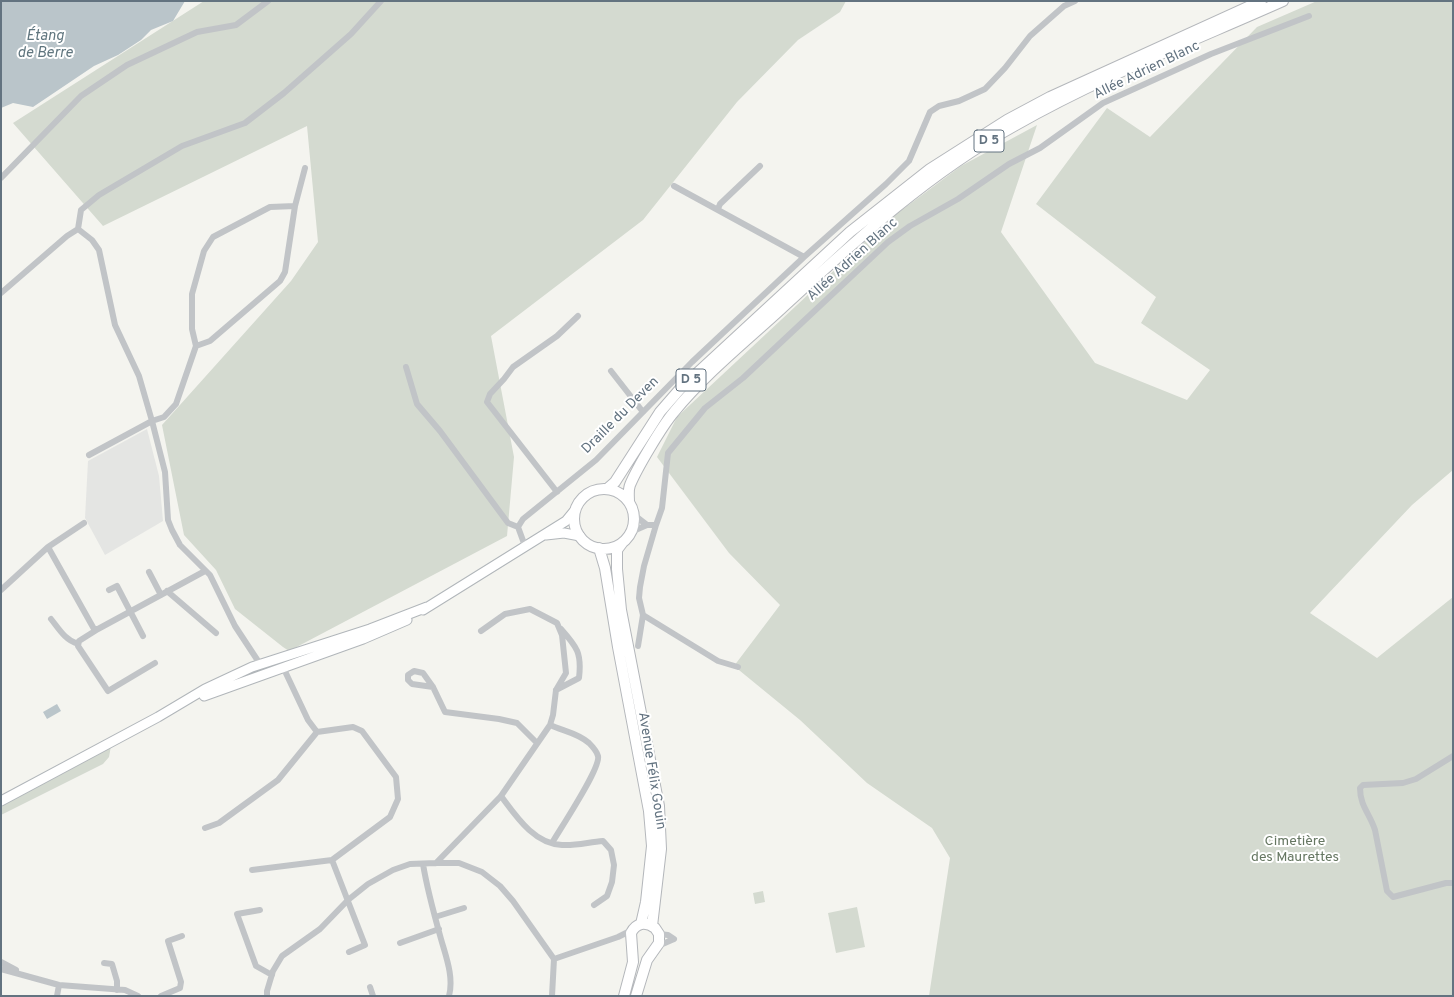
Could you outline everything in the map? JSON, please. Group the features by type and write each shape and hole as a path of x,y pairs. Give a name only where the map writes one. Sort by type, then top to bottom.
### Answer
{"main road":[{"name":"D 5","path":"607,489 615,482 660,412 680,389 850,232 907,186 966,145 1050,97 1261,1"},
{"name":"D 5","path":"629,502 630,484 673,413 696,388 739,348 826,268 900,203 970,153 1012,126 1055,104 1283,1"},
{"path":"174,708 254,677 388,630 419,614 427,607 566,521 587,494 600,489 607,489 619,493 629,502 634,515 631,532 623,542 612,548 599,548 588,544 580,536 575,524 575,510"},
{"path":"543,535 564,532 580,536"},
{"name":"Avenue Félix Gouin","path":"623,542 617,550 616,569 621,610 659,806 662,833 655,948 647,960 636,996"},
{"name":"Avenue Félix Gouin","path":"599,548 605,568 618,647 649,812 652,846 646,902 636,927 632,945 633,962 624,996"},
{"path":"1,801 174,708 205,689 256,665 370,629 427,607"},
{"path":"280,658 286,661 284,667"},
{"path":"254,677 250,672 256,665"},
{"path":"636,927 656,930"},
{"path":"632,945 644,954 655,948"}],"street":[{"path":"1,178 81,96 120,69 197,32 236,25 268,1"},
{"path":"1,293 67,236 78,229 81,210 99,194 182,146 245,123 284,93 351,34 381,1"},
{"name":"Draille du Deven","path":"518,527 523,519 596,460 692,362 804,257 886,184 909,161 930,112 939,106 959,101 985,89 1005,68 1030,36 1064,6 1075,1"},
{"name":"Allée Adrien Blanc","path":"643,615 639,598 640,587 644,566 662,508 668,453 700,414 743,378 846,281 894,238 910,226 958,199 1009,164 1040,148 1103,103 1211,54 1309,16"},
{"path":"718,209 720,204 760,166"},
{"path":"196,346 210,341 280,281 285,272 295,206 305,168"},
{"path":"674,186 804,257"},
{"path":"89,455 152,421 164,417 176,404 196,346 192,330 192,294 204,251 213,237 270,207 295,206"},
{"path":"78,229 92,240 98,250 115,325 139,376 165,472 168,520 180,545 210,575 256,665"},
{"path":"557,492 488,402 490,394 513,367 557,336 578,316"},
{"path":"406,367 417,404 440,431 508,523 518,527 525,546"},
{"path":"612,371 644,412"},
{"path":"634,515 647,525"},
{"path":"1,590 48,547 84,522"},
{"path":"631,532 647,525 656,526"},
{"path":"48,547 91,625 94,629 98,629"},
{"path":"78,644 79,641 98,629 205,571"},
{"path":"149,572 164,593 216,633"},
{"path":"109,590 116,586 143,636"},
{"path":"481,631 506,614 530,609 557,623 574,644 581,662 578,678 556,690"},
{"path":"638,646 643,615 718,661 738,667"},
{"path":"51,619 64,636 71,642 78,644 108,691 155,663"},
{"path":"436,863 501,796 550,725 553,715 556,690 566,673 562,635 559,626"},
{"path":"284,667 308,720 317,732"},
{"path":"433,687 446,712 517,723 537,743"},
{"path":"550,725 576,734 590,744 598,755 597,765 580,797 552,843"},
{"path":"205,828 219,823 278,780 317,732 353,727 362,731 396,777 398,799 390,817 332,860 252,870"},
{"path":"1453,756 1416,779 1403,783 1362,785 1360,788 1365,811 1372,820 1376,830 1387,891 1393,897 1405,895 1439,884 1453,883"},
{"path":"501,796 520,821 536,836 561,845 603,842 611,850 614,865 612,882 607,896 594,906"},
{"path":"332,860 365,945 349,952"},
{"path":"267,996 272,975 282,956 320,929 348,900 368,884 393,870 410,864 459,863 482,872 500,886 514,901 554,959 552,996"},
{"path":"423,864 426,882 449,968 451,988 449,996"},
{"path":"435,917 464,908"},
{"path":"260,910 237,914 256,966 272,975"},
{"path":"554,959 618,937 636,927"},
{"path":"400,943 438,929"},
{"path":"655,948 674,939 656,930"},
{"path":"161,996 180,988 181,982 168,941 182,936"},
{"path":"618,937 632,945"},
{"path":"1,962 43,982"},
{"path":"104,963 112,964 117,981 117,990"},
{"path":"1,969 43,982 59,985 125,990 138,996"},
{"path":"57,996 59,985"},
{"path":"370,987 373,996"}],"shaded area":[{"path":"147,429 159,476 163,521 105,555 85,518 88,461"}],"green space":[{"path":"204,1 846,1 840,12 798,40 737,102 643,220 491,336 514,457 507,536 289,651 235,609 216,570 184,535 162,425 291,281 318,242 307,126 103,226 13,123"},
{"name":"Cimetière des Maurettes","path":"1317,1 1453,1 1453,470 1412,505 1310,613 1377,658 1453,597 1453,996 929,996 950,858 932,828 867,783 800,720 734,666 780,605 729,553 657,457 677,417 887,221 961,166 1037,125 1001,232 1095,363 1187,400 1210,370 1141,323 1156,297 1036,204 1107,108 1150,137 1257,27"},
{"path":"111,746 109,757 103,764 1,815 1,806"},
{"path":"763,891 765,902 755,904 753,893"},
{"path":"857,907 865,947 836,953 828,913"}],"water":[{"name":"Étang de Berre","path":"1,1 185,1 173,21 151,30 141,40 118,55 94,66 33,107 13,103 1,108"},
{"path":"57,704 61,711 47,719 43,712"}]}
